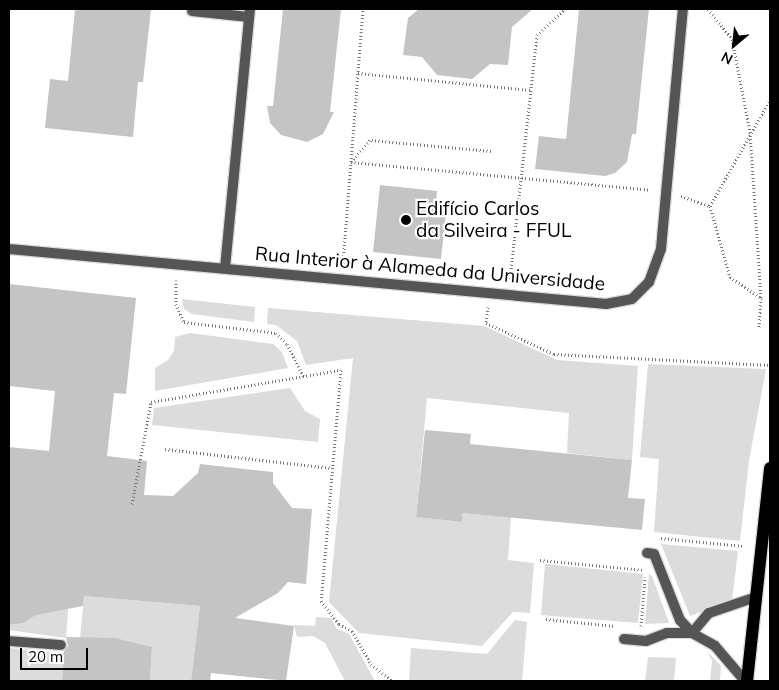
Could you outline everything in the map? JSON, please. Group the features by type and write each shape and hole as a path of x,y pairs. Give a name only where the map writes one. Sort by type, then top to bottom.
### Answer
{"main road":[{"path":"746,681 770,468"}],"street":[{"name":"Rua Interior à Alameda da Universidade","path":"9,249 606,304 632,298 649,282 661,249 683,9"},
{"path":"192,11 250,13 225,268"},
{"path":"647,553 654,554 680,620 692,633 715,646 746,681"},
{"path":"624,639 646,641 667,633 692,633 709,613 756,597"},
{"path":"9,641 61,645"}],"path":[{"path":"342,279 363,9"},
{"path":"508,295 537,35 565,9"},
{"path":"708,9 732,39 750,132 761,298 760,329"},
{"path":"358,73 531,90"},
{"path":"761,298 730,277 710,206 750,132 770,100"},
{"path":"351,162 370,140 491,151"},
{"path":"351,162 666,191 710,206"},
{"path":"176,263 176,304 184,322 276,333 288,344 303,376"},
{"path":"489,293 486,323 554,354 770,364"},
{"path":"132,504 151,402 341,370 320,601 339,624 352,631 371,664 392,681"},
{"path":"165,448 332,468"},
{"path":"631,628 641,628 648,537 762,548"},
{"path":"540,560 646,570"},
{"path":"546,619 622,627"}],"shaded area":[{"path":"182,299 255,307 254,322 192,314 184,309"},
{"path":"268,308 484,326 557,360 638,366 632,460 567,453 569,413 427,398 416,517 461,522 462,513 511,517 508,560 534,563 530,613 513,612 482,646 359,633 329,602 353,358 306,365 297,341 276,325 267,324"},
{"path":"190,333 273,344 282,352 288,368 155,391 155,368 168,360 174,351 175,337"},
{"path":"648,364 766,369 749,461 740,541 654,532 659,459 640,457"},
{"path":"290,388 305,411 320,419 318,442 152,425 154,408"},
{"path":"661,544 738,551 732,601 690,616"},
{"path":"545,564 643,574 638,623 541,615"},
{"path":"71,571 66,638 9,630 9,625 24,623 36,615"},
{"path":"649,574 652,576 669,623 645,624"},
{"path":"84,596 200,606 191,681 150,681 152,647 116,638 83,640 80,681 76,681"},
{"path":"316,617 331,618 336,628 349,634 375,681 345,681 325,643 313,636 297,637 294,625 315,626"},
{"path":"515,620 527,622 522,681 409,681 411,648 487,654"},
{"path":"9,648 64,653 62,681 9,681"},
{"path":"707,651 721,666 720,681 710,681 712,661"},
{"path":"648,657 676,658 674,681 645,681"}],"building":[{"path":"75,9 151,9 143,82 138,82 133,137 45,128 50,79 68,81"},
{"path":"283,9 341,9 330,112 334,112 323,134 307,142 281,135 270,123 267,106 273,106"},
{"path":"419,9 533,9 512,27 508,65 490,64 472,79 437,75 422,57 403,55 408,18"},
{"path":"579,9 649,9 636,134 632,134 627,162 615,173 605,176 535,169 539,136 566,139"},
{"name":"Edifício Carlos da Silveira - FFUL","path":"380,185 437,191 436,202 447,204 441,259 373,252"},
{"path":"9,284 136,298 126,394 114,393 107,456 147,461 144,495 173,496 198,473 200,464 273,472 273,483 292,508 312,509 306,584 288,582 278,593 235,618 294,626 286,681 211,673 210,681 191,681 200,606 84,596 83,606 36,615 24,623 9,625 9,447 49,451 55,391 9,386"},
{"path":"425,430 471,434 470,444 632,460 628,498 645,499 642,530 462,513 462,522 416,517"},
{"path":"66,637 116,638 152,647 150,681 62,681 64,651 68,646"}],"place":[{"name":"Edifício Carlos da Silveira - FFUL","path":"406,220"}]}
